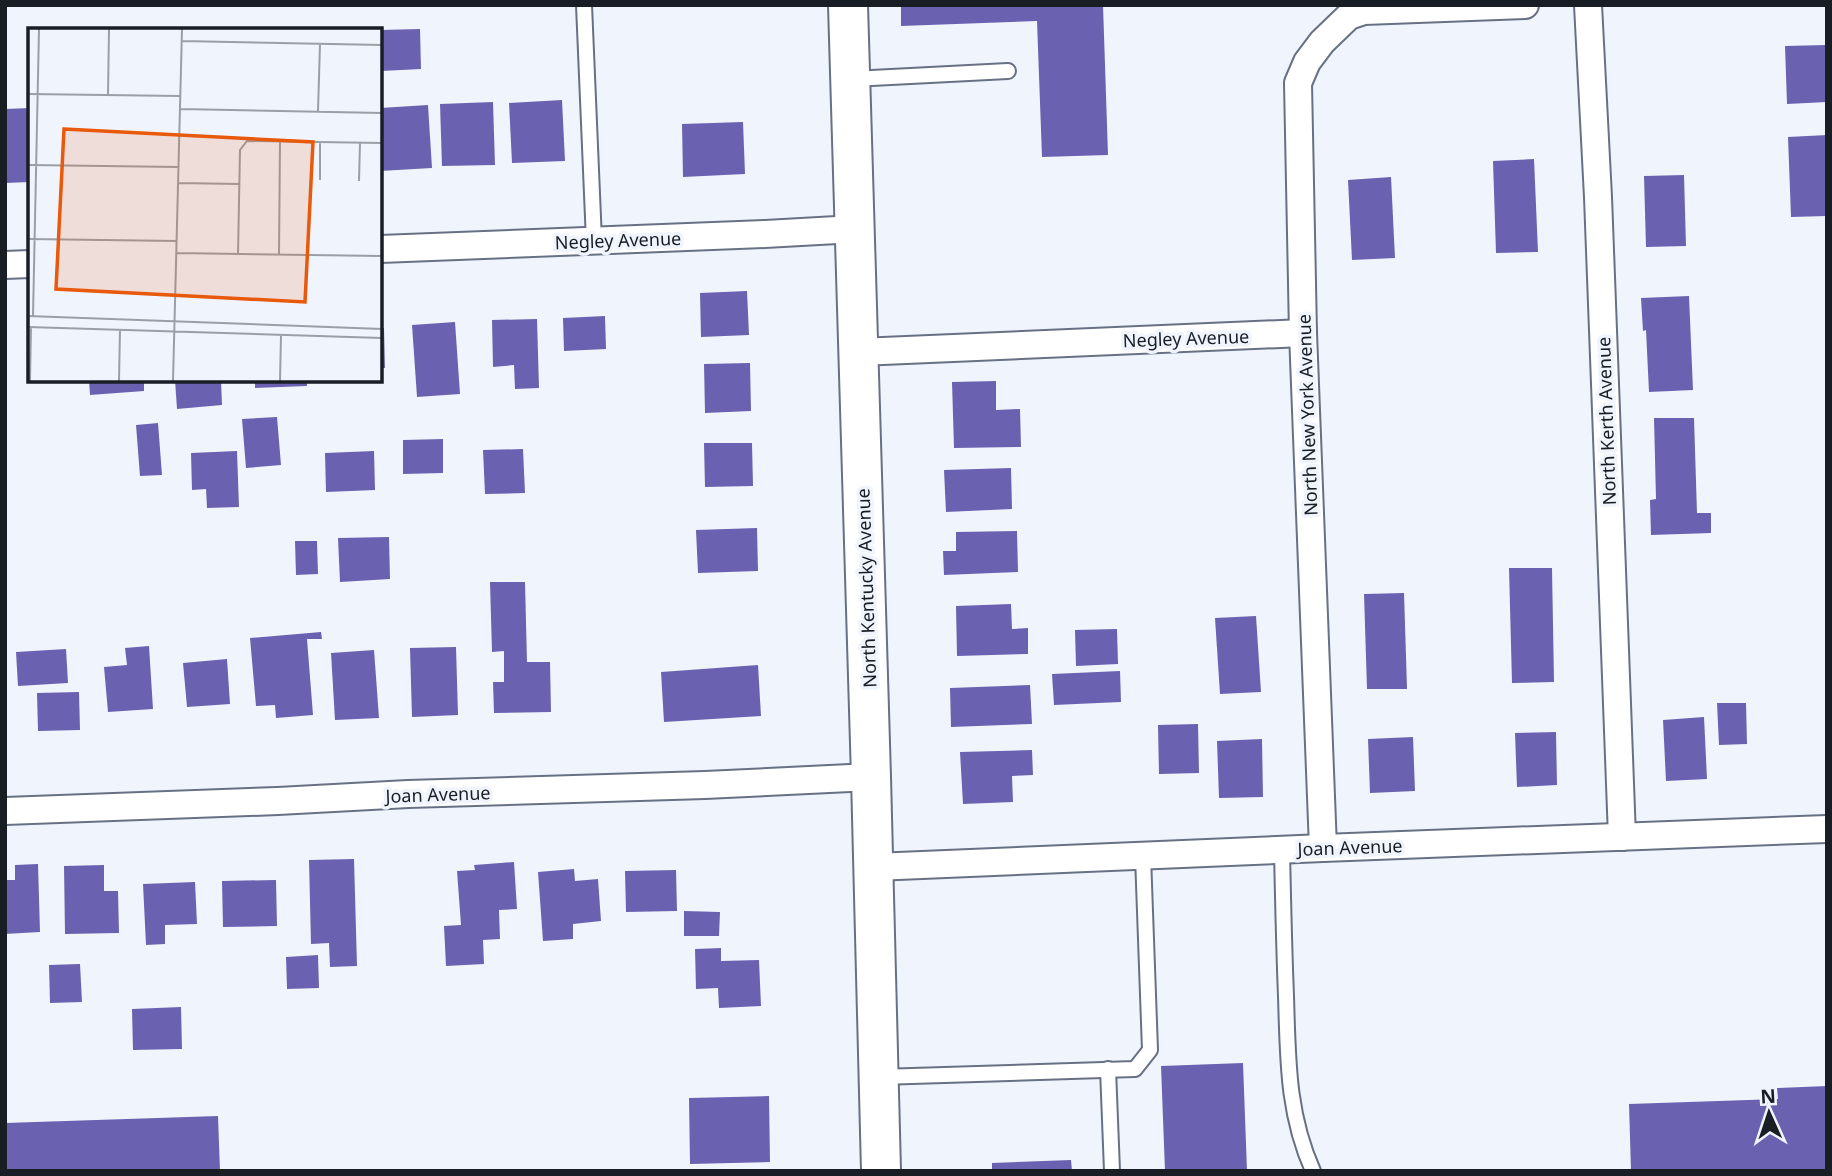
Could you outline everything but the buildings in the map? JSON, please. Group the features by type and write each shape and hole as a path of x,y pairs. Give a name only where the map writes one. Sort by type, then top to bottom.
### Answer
{"street":[{"name":"North Kentucky Avenue","path":"848,5 881,1171"},
{"name":"North New York Avenue","path":"1323,848 1303,333 1298,83 1307,62 1322,42 1349,16 1364,11 1525,5"},
{"name":"North Kerth Avenue","path":"1588,5 1598,197 1622,837"},
{"name":"Negley Avenue","path":"382,249 855,229"},
{"path":"5,265 28,264"},
{"name":"Negley Avenue","path":"859,352 1303,333"},
{"name":"Joan Avenue","path":"5,811 871,777"},
{"name":"Joan Avenue","path":"874,867 1827,829"}],"lane":[{"path":"584,5 594,241"},
{"path":"851,79 1007,71"},
{"path":"1282,850 1288,1069 1302,1147 1313,1171"},
{"path":"879,1077 1135,1069 1150,1051 1143,856"},
{"path":"1108,1069 1112,1171"}]}
